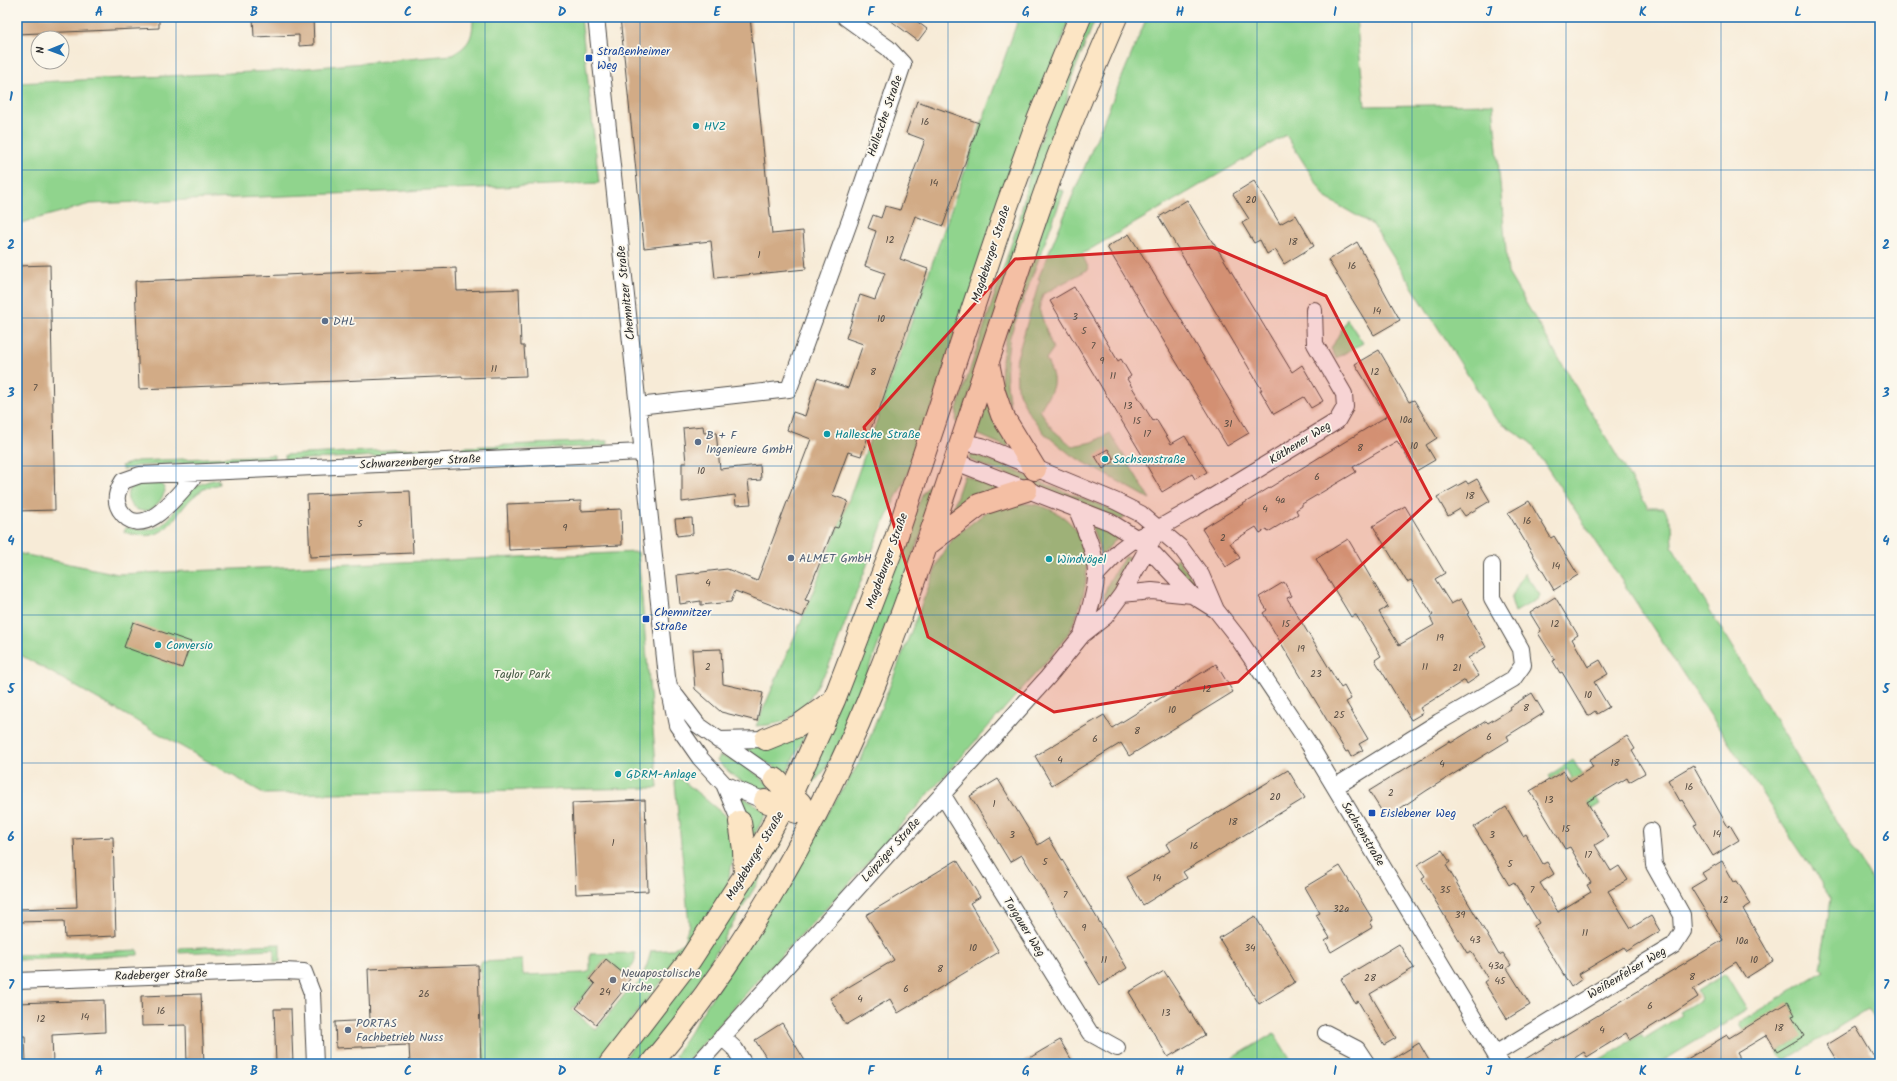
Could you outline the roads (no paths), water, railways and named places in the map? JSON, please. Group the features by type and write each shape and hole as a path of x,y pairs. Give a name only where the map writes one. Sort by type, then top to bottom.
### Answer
{"main road":[{"name":"Magdeburger Straße","path":"610,1064 690,960 745,875 779,795 834,700 868,616 930,441 1007,206 1038,120 1080,17"},
{"path":"651,1064 674,1036 713,982 762,910 813,817 875,683 928,544 960,452 988,362 1050,178 1082,94 1116,17"},
{"path":"988,362 994,392 1002,415 1035,469"},
{"path":"930,441 960,452"},
{"path":"928,544 979,505 1026,490"},
{"path":"766,738 798,726 834,700"},
{"path":"779,795 813,817"},
{"path":"740,822 744,850 745,875"}],"street":[{"name":"Chemnitzer Straße","path":"596,17 665,665 677,725 683,736 700,758 724,784 740,822"},
{"name":"Hallesche Straße","path":"638,406 789,389 851,216 903,64 888,48 845,17"},
{"name":"Köthener Weg","path":"1159,528 1337,421 1345,407 1344,394 1315,344 1314,310"},
{"name":"Sachsenstraße","path":"960,452 982,446 1115,501 1141,514 1181,548 1201,574 1216,610 1238,638 1279,698 1335,787 1498,1059"},
{"name":"Schwarzenberger Straße","path":"197,473 156,516 146,522 136,522 124,516 117,505 117,492 122,481 140,475 642,452"},
{"name":"Sachsenstraße","path":"960,452 1026,490 1110,522 1136,538 1148,548 1192,595 1216,610"},
{"name":"Leipziger Straße","path":"1077,510 1090,545 1096,575 1092,599 1082,635"},
{"path":"1096,575 1120,550 1136,538 1159,528"},
{"name":"Leipziger Straße","path":"698,1064 1043,682 1082,635 1105,617 1122,594 1159,528"},
{"path":"1335,787 1438,722 1513,679 1524,665 1521,648 1492,598 1492,565"},
{"path":"1122,594 1152,591 1192,595"},
{"name":"Chemnitzer Straße","path":"670,689 698,725 718,740 779,795"},
{"path":"718,740 766,738"},
{"name":"Chemnitzer Straße","path":"724,784 779,795"},
{"name":"Torgauer Weg","path":"942,794 1090,1033 1117,1048"},
{"name":"Weißenfelser Weg","path":"1498,1059 1674,945 1683,931 1682,915 1654,865 1651,831"},
{"name":"Radeberger Straße","path":"17,981 276,971 304,972 312,993 315,1064"},
{"path":"1326,1033 1356,1048 1367,1064"},
{"path":"722,1037 735,1049 744,1064"}],"place":[{"name":"Straßenheimer Weg","path":"589,58"},
{"name":"HVZ","path":"696,126"},
{"name":"DHL","path":"325,321"},
{"name":"Hallesche Straße","path":"827,434"},
{"name":"B + F Ingenieure GmbH","path":"698,442"},
{"name":"Sachsenstraße","path":"1105,459"},
{"name":"ALMET GmbH","path":"791,558"},
{"name":"Windvögel","path":"1049,559"},
{"name":"Chemnitzer Straße","path":"646,619"},
{"name":"Conversio","path":"158,645"},
{"name":"GDRM-Anlage","path":"618,774"},
{"name":"Eislebener Weg","path":"1372,813"},
{"name":"Neuapostolische Kirche","path":"613,980"},
{"name":"PORTAS Fachbetrieb Nuss","path":"348,1030"}],"park label":[{"name":"Taylor Park","path":"522,674"}]}
